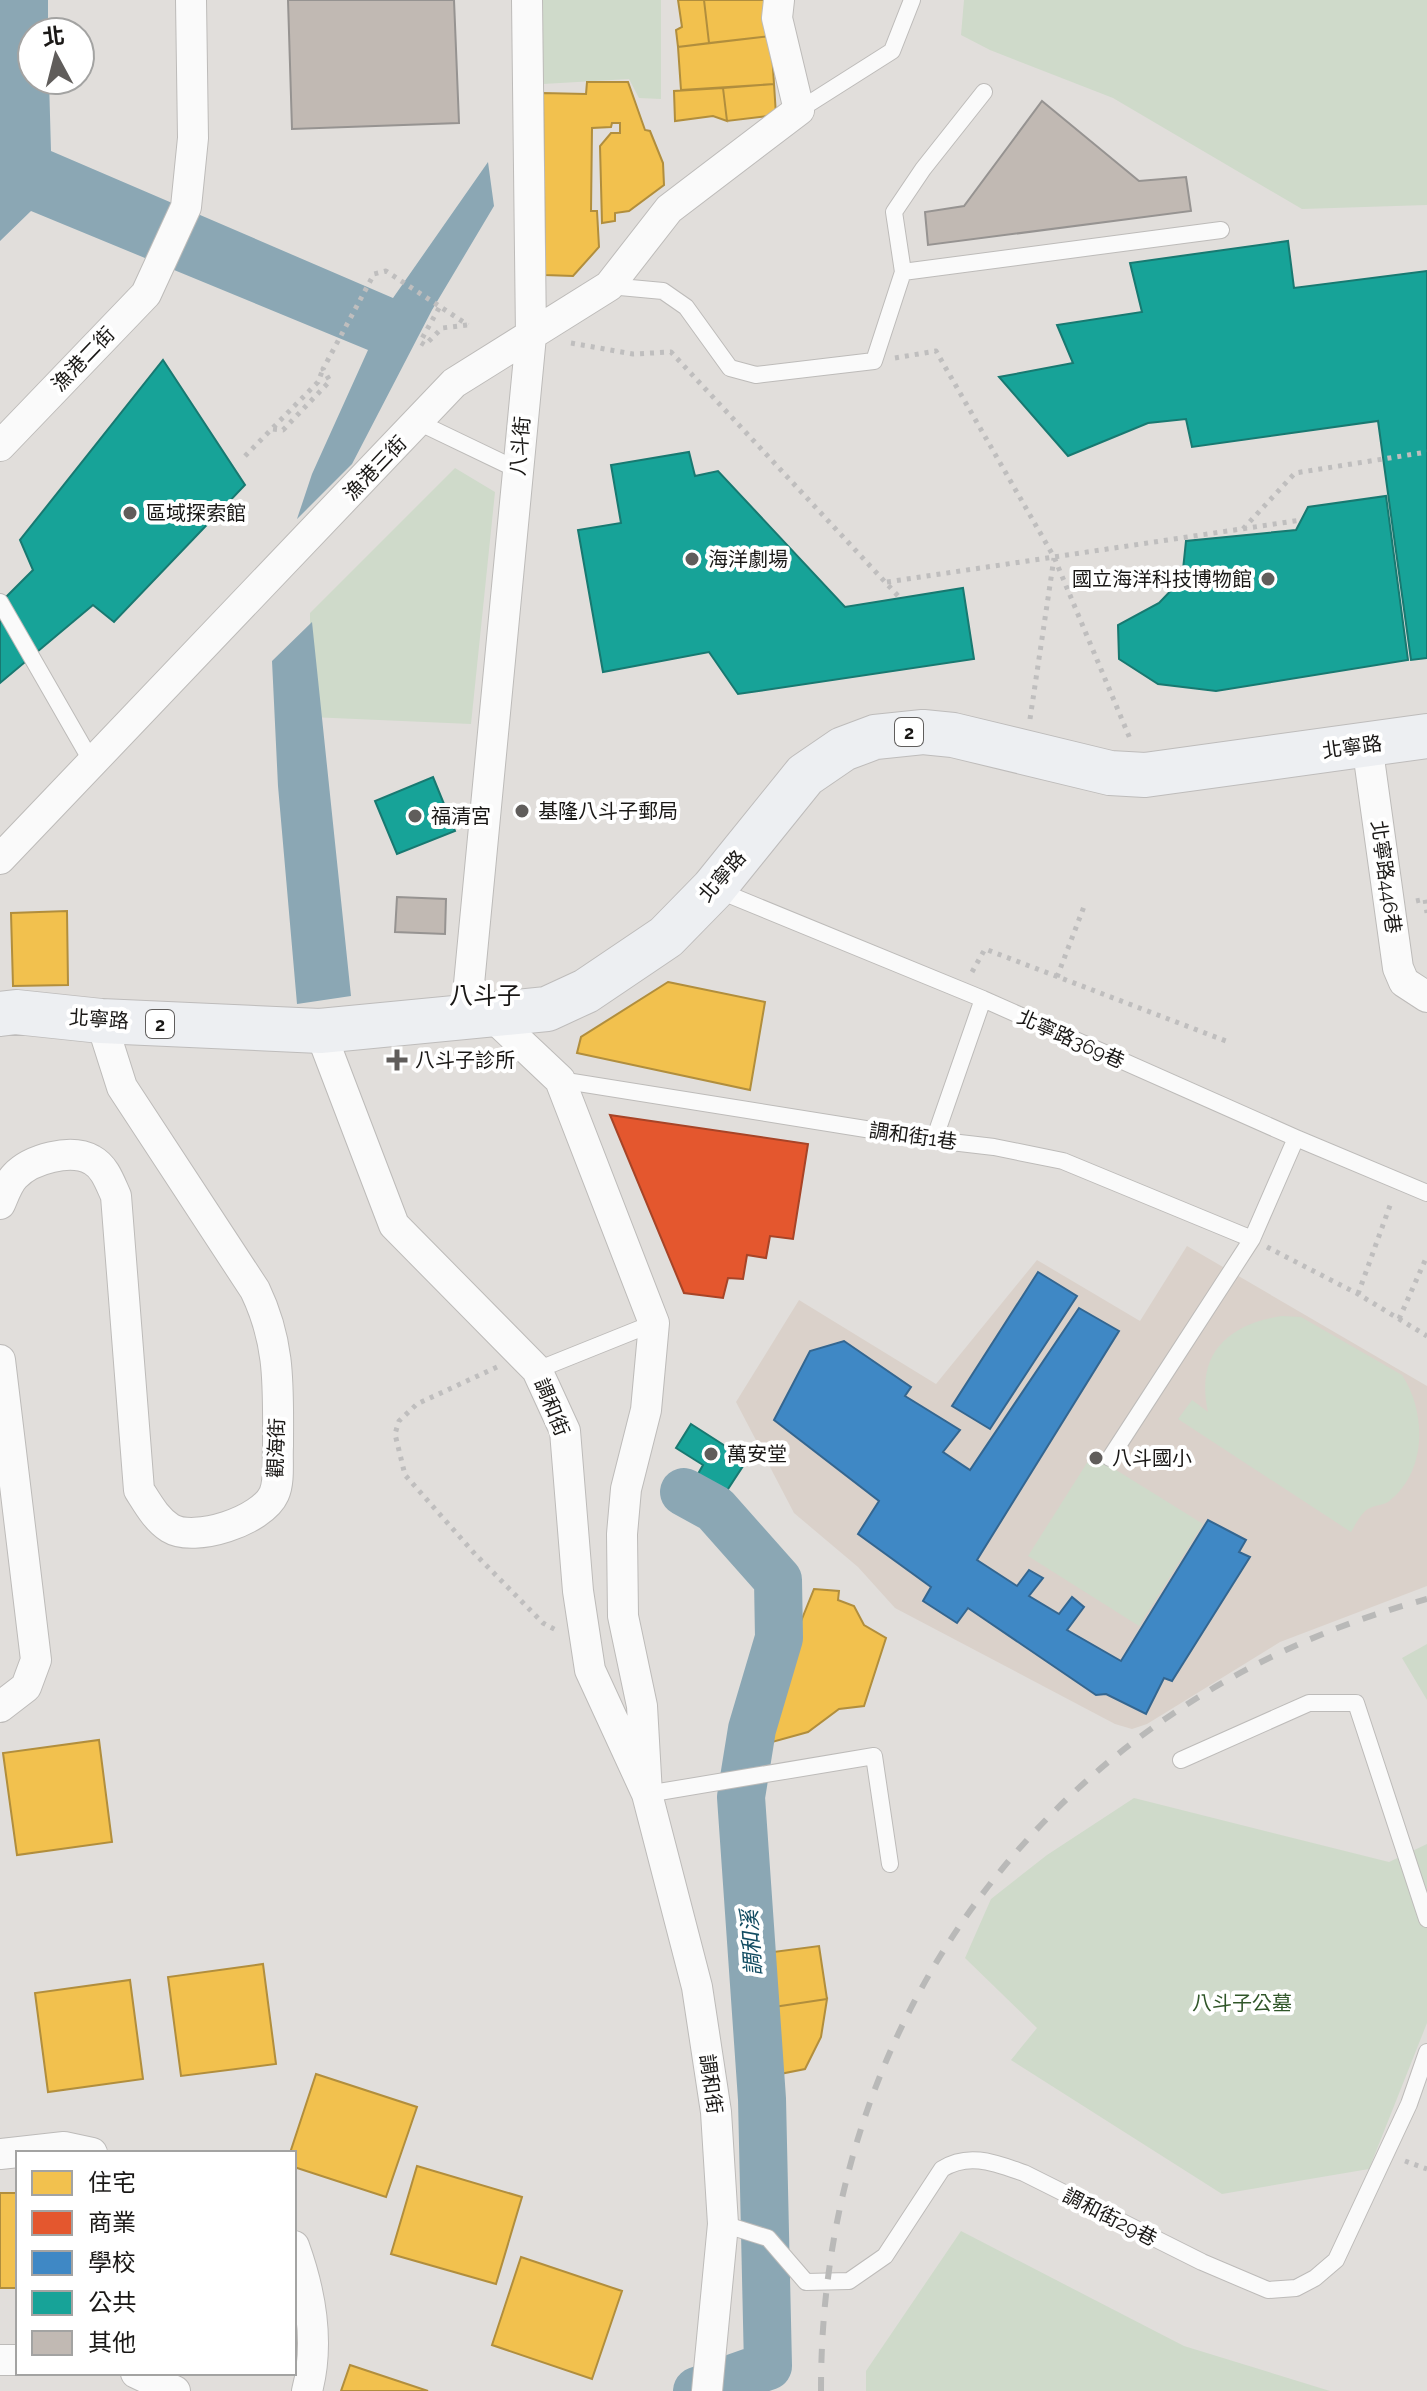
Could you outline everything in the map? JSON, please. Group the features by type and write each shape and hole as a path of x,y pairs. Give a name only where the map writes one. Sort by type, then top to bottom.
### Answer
{"main road":[{"name":"北寧路","path":"0,1014 16,1012 101,1021 320,1031 547,1009 586,991 666,937 713,889 805,775 843,749 886,735 923,732 953,735 1110,773 1145,775 1427,736"}],"street":[{"name":"漁港二街","path":"0,446 146,294 186,207 193,138 191,0"},
{"path":"527,0 531,336"},
{"path":"531,336 609,286 669,209 799,110 777,18 779,0"},
{"name":"漁港三街","path":"0,859 454,383 531,336"},
{"name":"八斗街","path":"490,1014 469,984 531,336"},
{"name":"北寧路446巷","path":"1367,744 1398,968 1404,982 1427,997"},
{"name":"調和街","path":"490,1014 560,1080 654,1323 646,1410 626,1489 622,1534 623,1616 642,1706 647,1794"},
{"name":"觀海街","path":"0,1204 16,1175 47,1160 76,1155 92,1159 104,1170 116,1196 139,1490 156,1516 172,1530 197,1534 220,1529 262,1508 274,1495 277,1475 279,1370 267,1315 255,1290 122,1087 101,1021"},
{"name":"調和街","path":"320,1031 394,1225 530,1363 565,1431 578,1591 590,1670 647,1794 697,1987 716,2112 723,2224 708,2385"},
{"path":"0,1360 36,1660 26,1687 0,1707"},
{"path":"27,2151 64,2147 83,2151"},
{"path":"296,2254 313,2318 315,2345 307,2391"},
{"path":"140,2375 175,2391"}],"lane":[{"path":"799,110 892,51 912,0"},
{"path":"609,286 663,291 686,307 730,368 756,375 874,361 903,272 894,212 923,169 984,92"},
{"path":"903,272 1221,230"},
{"path":"418,422 518,470"},
{"path":"0,602 93,764"},
{"name":"北寧路369巷","path":"713,889 983,999 1427,1193"},
{"path":"934,1140 983,999"},
{"name":"調和街1巷","path":"560,1080 994,1147 1063,1161 1252,1239"},
{"path":"1110,1458 1252,1239 1296,1138"},
{"path":"530,1363 654,1323"},
{"path":"1181,1760 1309,1703 1356,1703 1427,1919"},
{"path":"647,1794 874,1756 890,1864"},
{"name":"調和街29巷","path":"723,2224 768,2238 806,2282 849,2281 885,2256 942,2169 954,2161 971,2159 993,2162 1024,2173 1202,2262 1268,2290 1296,2288 1315,2278 1336,2260 1409,2104 1427,2052"}],"path":[{"path":"245,456 318,382 374,274 386,271 468,325 442,328 425,345 420,342 439,308"},
{"path":"531,336 633,354 671,352 900,598"},
{"path":"874,361 936,351 1054,557 1145,775"},
{"path":"273,429 283,430 330,381 323,369"},
{"path":"1243,529 1295,473 1427,452"},
{"path":"886,582 1301,520"},
{"path":"1025,753 1054,557"},
{"path":"1057,977 1085,904"},
{"path":"962,991 985,949 1226,1041"},
{"path":"1358,1294 1399,1181"},
{"path":"1252,1239 1358,1294 1427,1336"},
{"path":"1399,1319 1427,1256"},
{"path":"530,1363 417,1404 399,1421 395,1434 405,1475 475,1554 543,1623 587,1647"}],"shaded area":[{"name":"八斗國小","path":"1187,1246 1427,1386 1427,1586 1280,1642 1147,1724 1132,1729 1115,1724 895,1608 858,1567 794,1513 736,1402 799,1300 936,1384 1037,1260 1140,1321"}],"green space":[{"path":"539,0 661,0 661,99 639,98 629,79 543,84"},
{"path":"964,0 1427,0 1427,205 1302,209 1113,98 990,50 961,35"},
{"path":"455,468 495,492 471,724 310,717 310,613"},
{"path":"1282,1316 1301,1317 1402,1375 1416,1407 1419,1442 1410,1475 1401,1490 1388,1502 1364,1512 1351,1532 1178,1419 1192,1400 1208,1412 1206,1374 1211,1358 1220,1345 1246,1326"},
{"path":"1092,1455 1203,1524 1139,1626 1028,1556"},
{"path":"1427,1644 1427,1700 1402,1658"},
{"name":"八斗子公墓","path":"1134,1798 1389,1862 1427,1844 1427,2023 1369,2169 1222,2194 1011,2060 1037,2028 965,1958 991,1899 1047,1855"},
{"path":"961,2231 1184,2346 1330,2391 866,2391 866,2371"}],"water":[{"path":"0,0 48,0 48,16 16,16 16,96 49,96 51,151 393,298 488,162 494,206 432,310 352,464 297,519 312,474 368,350 31,211 0,241"},
{"path":"312,622 351,996 297,1004 278,786 272,661"}],"building: 住宅":[{"path":"678,0 704,0 709,43 678,47 676,30 682,27"},
{"path":"704,0 768,0 771,36 709,43"},
{"path":"771,36 774,84 681,90 678,47"},
{"path":"587,82 628,82 645,130 650,131 663,163 664,185 629,211 615,213 615,221 602,223 600,146 611,133 620,133 620,123 592,128 591,211 597,211 599,247 573,276 545,275 543,93 586,94"},
{"path":"774,84 776,115 727,121 723,88"},
{"path":"723,88 727,121 713,116 675,121 674,91"},
{"path":"67,911 68,985 13,986 11,913"},
{"path":"668,982 765,1002 750,1090 577,1053 581,1037"},
{"path":"814,1589 839,1591 838,1600 854,1606 864,1625 886,1638 864,1706 839,1709 808,1732 750,1748"},
{"path":"99,1740 112,1842 17,1855 3,1753"},
{"path":"819,1946 827,1999 767,2008 759,1954"},
{"path":"263,1964 276,2064 181,2076 168,1977"},
{"path":"130,1980 143,2079 48,2092 35,1993"},
{"path":"827,1999 821,2037 805,2069 775,2075 767,2008"},
{"path":"316,2074 417,2107 386,2197 296,2168 296,2151 291,2151"},
{"path":"417,2166 522,2197 496,2284 391,2254"},
{"path":"0,2193 16,2193 16,2288 0,2288"},
{"path":"521,2257 622,2291 592,2379 492,2345"},
{"path":"350,2365 428,2391 341,2391"}],"building: 商業":[{"path":"610,1115 808,1144 793,1239 770,1236 766,1258 747,1255 743,1279 728,1278 723,1298 684,1293"}],"building: 學校":[{"path":"1038,1272 1077,1296 990,1429 952,1406"},
{"path":"1079,1308 1119,1331 977,1560 1017,1586 1029,1570 1043,1578 1029,1596 1059,1614 1072,1597 1084,1607 1067,1630 1121,1661 1208,1520 1246,1540 1239,1552 1250,1557 1172,1681 1164,1678 1146,1714 1106,1694 1096,1695 968,1608 957,1623 923,1601 931,1587 858,1534 879,1501 774,1420 810,1351 844,1341 911,1387 905,1396 960,1430 943,1452 970,1470"}],"building: 公共":[{"path":"1288,241 1294,288 1427,271 1427,658 1411,660 1378,421 1192,447 1186,419 1148,423 1068,456 999,377 1073,363 1057,325 1142,312 1130,263"},
{"name":"區域探索館","path":"163,360 245,485 114,622 93,605 0,683 0,603 33,570 20,540"},
{"name":"海洋劇場","path":"689,452 695,476 718,471 845,607 963,588 974,659 738,694 709,652 603,672 578,530 621,523 611,465"},
{"path":"1386,496 1408,660 1216,691 1158,684 1119,659 1118,625 1159,603 1182,579 1186,541 1296,530 1308,507"},
{"name":"福清宮","path":"433,777 455,831 397,854 375,801"},
{"name":"萬安堂","path":"691,1424 747,1460 726,1492 698,1474 703,1465 676,1448"}],"building: 其他":[{"path":"288,0 454,0 459,123 292,129"},
{"path":"1042,101 1139,181 1186,177 1191,211 928,245 925,212 964,206"},
{"path":"397,897 446,899 445,934 395,932"}],"waterway":[{"name":"調和溪","path":"684,1492 715,1509 778,1580 779,1638 752,1729 741,1797 762,2099 768,2366 697,2391"}],"railway":[{"path":"821,2391 832,2252 864,2121 916,1999 986,1889 1074,1792 1177,1711 1296,1646 1427,1599"}],"place":[{"name":"區域探索館","path":"130,513"},
{"name":"海洋劇場","path":"692,559"},
{"name":"國立海洋科技博物館","path":"1268,579"},
{"name":"基隆八斗子郵局","path":"522,811"},
{"name":"福清宮","path":"415,816"},
{"name":"八斗子診所","path":"397,1060"},
{"name":"萬安堂","path":"711,1454"},
{"name":"八斗國小","path":"1096,1458"}],"district":[{"name":"八斗子","path":"485,995"}]}
